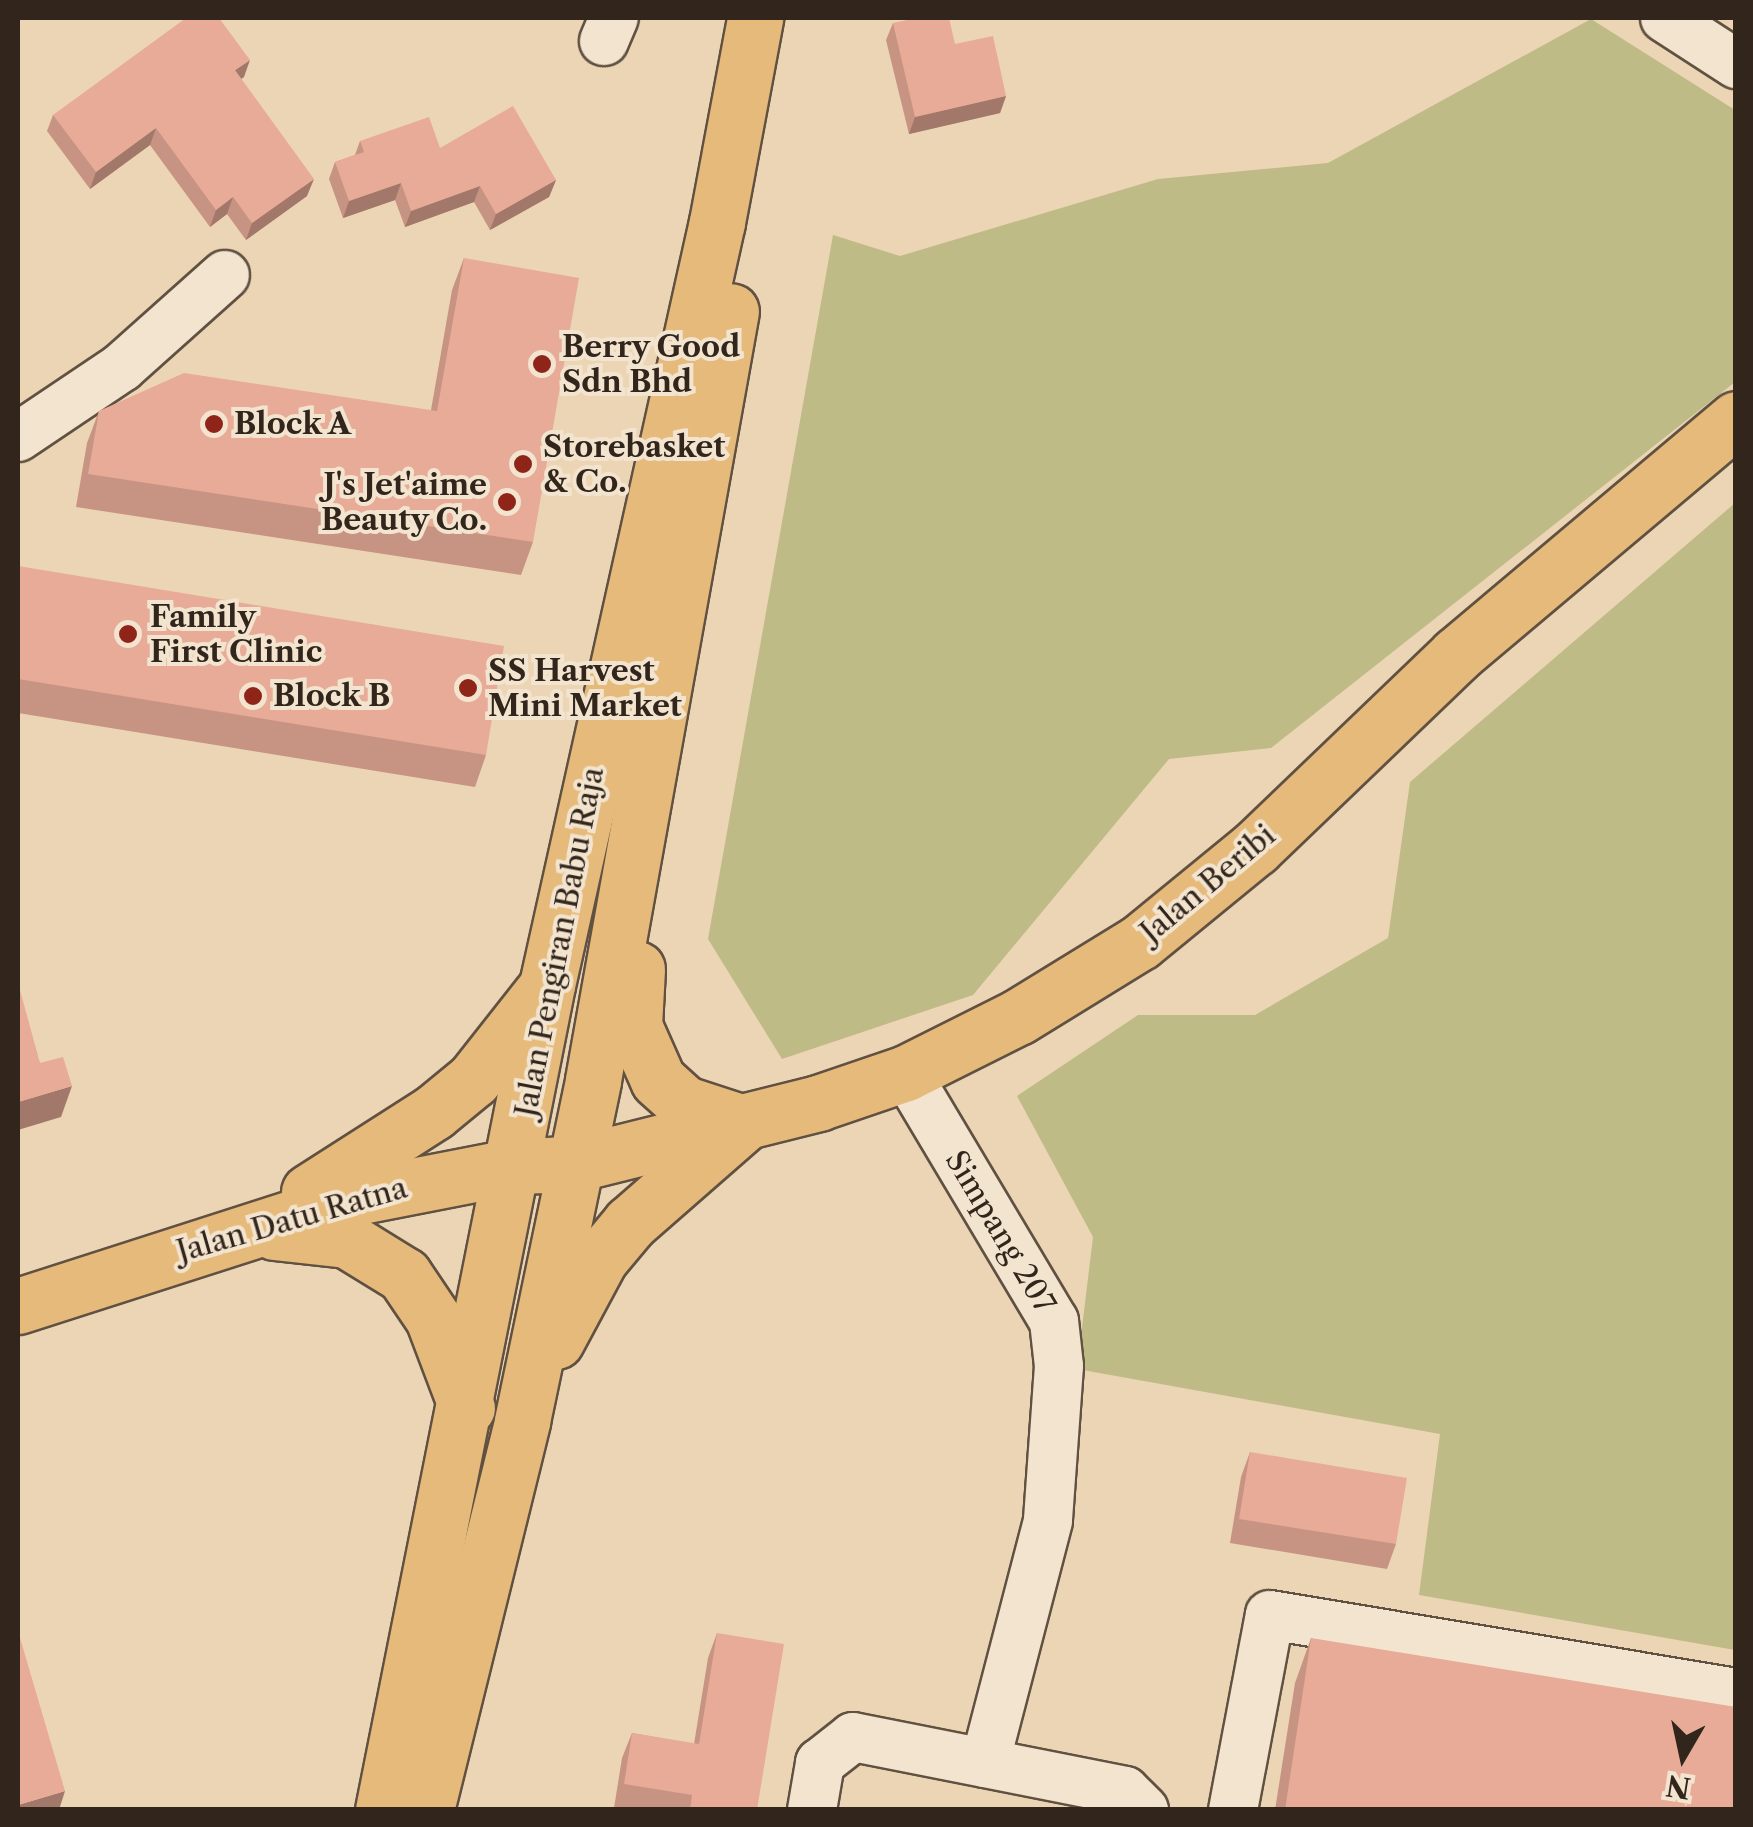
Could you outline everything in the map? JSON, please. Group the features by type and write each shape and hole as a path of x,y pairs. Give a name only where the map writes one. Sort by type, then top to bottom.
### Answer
{"main road":[{"name":"Jalan Pengiran Babu Raja","path":"383,1810 516,1166 548,985 717,222 755,18"},
{"name":"Jalan Pengiran Babu Raja","path":"426,1810 522,1420 574,1164 784,18"},
{"name":"Jalan Beribi","path":"574,1164 744,1122 906,1073 1018,1017 1140,942 1255,848 1456,655 1736,419"},
{"path":"646,781 634,1026 658,1080 685,1104 744,1122"},
{"path":"241,1232 434,1112 474,1079 548,985"},
{"path":"522,1420 600,1259 630,1223 744,1122"},
{"name":"Jalan Datu Ratna","path":"18,1306 361,1196 516,1166 574,1164"},
{"path":"241,1232 347,1240 404,1275 432,1318 467,1408"}],"street":[{"path":"1664,18 1736,64"},
{"path":"18,437 122,366 225,275"},
{"name":"Simpang 207","path":"906,1073 1054,1320 1060,1366 1048,1521 985,1763"},
{"path":"1233,1810 1270,1616 1736,1693"},
{"path":"812,1810 820,1764 853,1738 1125,1790 1144,1810"}],"shaded area":[{"path":"1591,19 1735,110 1735,382 1271,748 1169,759 973,995 782,1059 708,939 833,235 900,256 1158,179 1328,163"},
{"path":"1735,503 1735,1650 1419,1595 1440,1434 1077,1369 1093,1237 1017,1096 1138,1015 1255,1015 1388,938 1410,782"}],"building":[{"path":"186,18 219,18 250,60 235,70 314,179 252,223 233,197 216,210 156,128 96,172 53,115"},
{"path":"949,18 955,44 993,36 1006,96 915,117 893,23"},
{"path":"513,106 556,180 496,214 480,186 411,211 401,183 349,201 335,162 364,152 360,141 429,117 440,148"},
{"name":"Block A","path":"464,258 579,278 533,542 88,474 99,411 184,373 437,411"},
{"name":"Block B","path":"18,566 504,646 486,755 18,679"},
{"path":"18,983 40,1063 63,1057 72,1086 18,1102"},
{"path":"1250,1452 1407,1478 1396,1544 1239,1519"},
{"path":"18,1631 65,1791 18,1805"},
{"path":"717,1633 784,1644 757,1810 690,1810 692,1795 624,1784 632,1733 699,1744"},
{"path":"1311,1638 1736,1707 1736,1810 1285,1810"}],"place":[{"name":"Berry Good Sdn Bhd","path":"542,364"},
{"name":"Block A","path":"214,424"},
{"name":"Storebasket & Co.","path":"523,464"},
{"name":"J's Jet'aime Beauty Co.","path":"507,502"},
{"name":"Family First Clinic","path":"128,634"},
{"name":"SS Harvest Mini Market","path":"468,688"},
{"name":"Block B","path":"253,696"}]}
